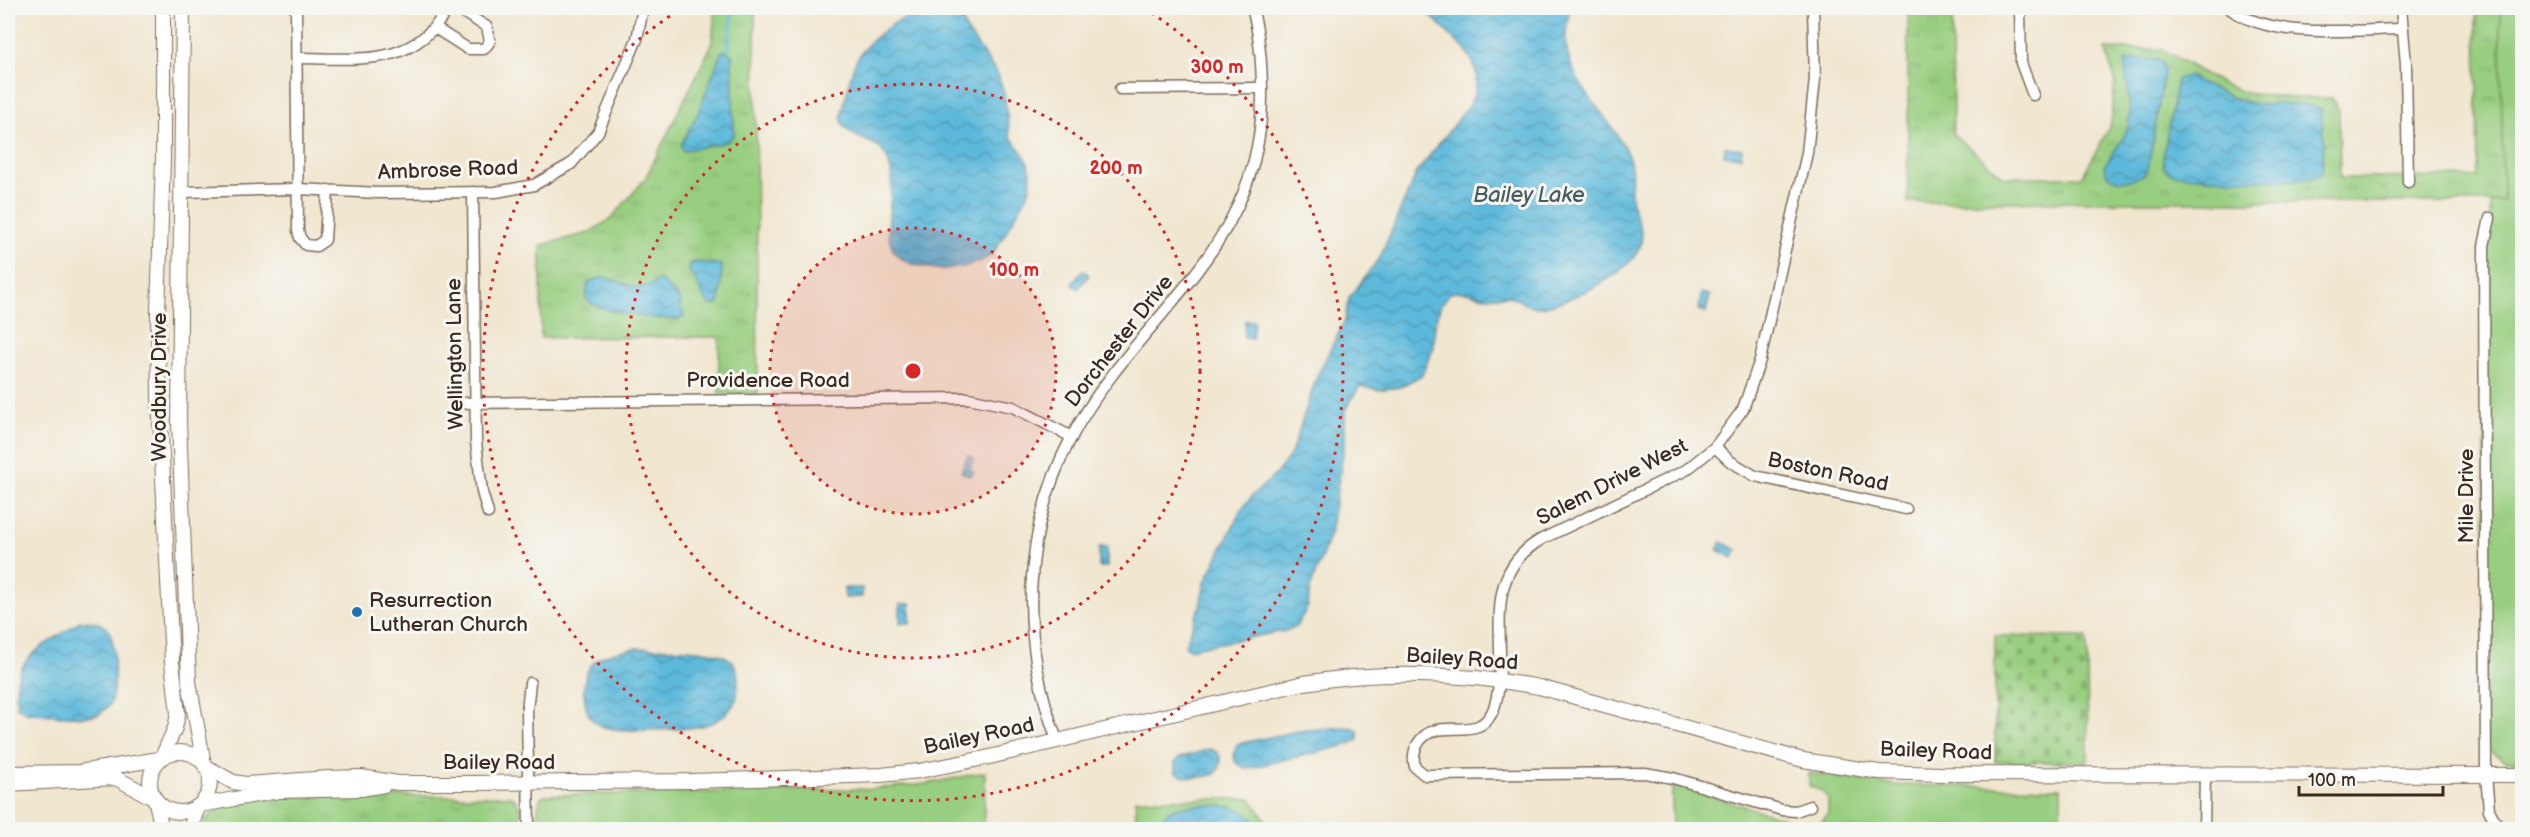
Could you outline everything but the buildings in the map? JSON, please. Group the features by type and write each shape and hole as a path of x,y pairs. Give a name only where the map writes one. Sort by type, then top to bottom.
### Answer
{"main road":[{"name":"Woodbury Drive","path":"160,758 176,728 178,714 172,662 159,397 158,311 163,159 163,8"},
{"name":"Woodbury Drive","path":"183,8 178,370 188,665 191,696 205,766"},
{"name":"Bailey Road","path":"205,766 241,784 361,777 398,783 528,783 701,781 880,775 963,763 1257,692 1322,680 1415,674 1498,680 1561,692 1786,756 1859,769 1943,774 2523,775"},
{"path":"8,773 79,772 183,753 192,756 205,766 211,785 207,799 199,807 189,830"},
{"path":"160,758 150,773 150,788 162,830"},
{"path":"8,784 116,778 155,800 166,809 176,812 199,807"},
{"name":"Bailey Road","path":"199,807 279,791 361,789 398,783"}],"street":[{"path":"296,8 298,234 303,243 311,246 322,244 327,234 328,190"},
{"path":"297,58 382,57 405,50 435,28 448,8"},
{"path":"435,28 468,50 484,49 490,41 487,27 456,8"},
{"name":"Ambrose Road","path":"181,192 298,189 379,193 473,192 510,191 534,185 560,171 581,153 598,132 638,39 643,8"},
{"name":"Dorchester Drive","path":"1057,741 1047,714 1034,658 1030,619 1033,558 1043,509 1053,478 1072,437 1102,389 1195,275 1232,219 1248,180 1258,143 1262,88 1260,41 1252,8"},
{"name":"Salem Drive West","path":"1810,806 1796,811 1782,810 1673,778 1645,773 1429,775 1419,772 1414,764 1415,749 1430,732 1443,728 1469,729 1483,723 1495,704 1501,596 1506,577 1521,552 1542,539 1686,470 1715,447 1743,409 1756,378 1804,165 1815,79 1812,8"},
{"path":"2020,8 2021,63 2033,94"},
{"path":"2229,8 2251,21 2279,29 2403,29"},
{"path":"2401,8 2407,77 2408,182"},
{"path":"1120,89 1262,88"},
{"name":"Wellington Lane","path":"473,192 478,463 488,513"},
{"name":"Mile Drive","path":"2490,218 2484,246 2486,775 2489,810 2500,830"},
{"name":"Providence Road","path":"456,403 968,398 1013,407 1072,437"},
{"name":"Boston Road","path":"1715,447 1743,470 1762,478 1906,509"},
{"path":"529,830 527,710 530,683"},
{"path":"2204,830 2205,775"}],"green space":[{"path":"715,8 755,8 758,394 719,394 719,337 541,338 541,245 588,233 611,219 645,179 712,44"},
{"path":"1908,8 1952,8 1953,134 2004,177 2082,177 2111,124 2115,80 2105,49 2162,49 2220,83 2246,93 2290,98 2331,98 2339,110 2340,178 2478,177 2476,8 2500,8 2503,202 1908,202"},
{"path":"2500,8 2522,8 2522,761 2506,761 2486,749 2484,246 2490,218 2490,202 2503,201"},
{"path":"1995,636 2087,637 2088,762 1995,762"},
{"path":"985,772 984,829 537,829 538,807 541,797 546,795 871,789 926,784"},
{"path":"1809,773 1896,785 2061,788 2061,829 1672,829 1672,784 1810,826 1823,821 1828,813 1828,799 1822,791 1809,786"},
{"path":"273,796 510,796 519,806 520,830 196,830 212,814 230,805"},
{"path":"1136,799 1251,799 1272,829 1136,830"}],"water":[{"path":"923,8 995,8 974,13 963,19 964,26 998,75 1004,93 1010,136 1026,158 1031,172 1027,197 994,252 982,261 968,266 928,268 902,259 893,250 888,225 892,180 886,157 876,145 856,136 842,123 842,111 851,73 859,55 884,31"},
{"name":"Bailey Lake","path":"1423,8 1570,8 1566,39 1569,60 1575,75 1622,143 1629,158 1632,170 1632,203 1640,227 1641,242 1636,253 1615,274 1586,291 1546,306 1530,306 1508,296 1485,297 1466,292 1450,293 1441,305 1435,323 1433,348 1422,375 1400,387 1378,390 1360,386 1345,410 1345,442 1330,534 1310,589 1308,606 1296,627 1189,649 1185,645 1200,606 1205,582 1241,510 1252,496 1277,473 1291,454 1317,376 1345,320 1349,298 1380,257 1417,172 1467,108 1475,93 1477,76 1473,62 1466,51"},
{"path":"724,50 732,55 734,135 727,142 683,151 681,145 697,115"},
{"path":"2157,60 2163,64 2164,74 2148,169 2140,177 2123,180 2107,175 2104,166 2123,139 2129,120 2125,61"},
{"path":"2189,76 2221,93 2246,102 2263,105 2306,105 2321,110 2324,142 2322,173 2302,180 2274,180 2189,176 2167,171 2163,158 2177,79"},
{"path":"1725,147 1742,149 1741,157 1724,155"},
{"path":"694,262 722,265 720,300 717,305 710,305 707,302 689,271 690,264"},
{"path":"1083,270 1089,275 1078,289 1072,284"},
{"path":"603,277 635,287 648,286 660,280 678,297 684,316 680,319 645,317 616,312 593,304 586,299 588,282"},
{"path":"1702,293 1710,295 1706,312 1698,310"},
{"path":"1245,320 1254,321 1252,339 1244,338"},
{"path":"968,455 974,458 970,469 974,472 971,476 961,472"},
{"path":"1722,542 1737,550 1733,558 1717,550"},
{"path":"1099,547 1107,547 1107,567 1099,567"},
{"path":"844,588 862,588 862,597 845,598"},
{"path":"900,604 910,604 910,623 900,623"},
{"path":"80,621 100,624 110,632 114,664 110,704 100,714 94,716 33,713 18,708 16,690 18,676 24,665 42,647"},
{"path":"636,648 704,651 727,658 734,664 737,672 736,701 721,718 700,726 636,730 607,728 599,725 587,712 584,688 589,668 612,653"},
{"path":"1344,727 1358,731 1358,739 1348,745 1255,767 1245,768 1235,762 1234,753 1237,744 1298,731"},
{"path":"1210,749 1218,753 1221,759 1215,774 1194,778 1175,772 1175,762 1179,758"},
{"path":"1204,805 1236,808 1243,811 1254,821 1258,829 1158,829 1164,815 1169,811 1175,808"}],"waterway":[{"path":"728,50 733,8"}],"place":[{"name":"Resurrection Lutheran Church","path":"357,612"}]}
